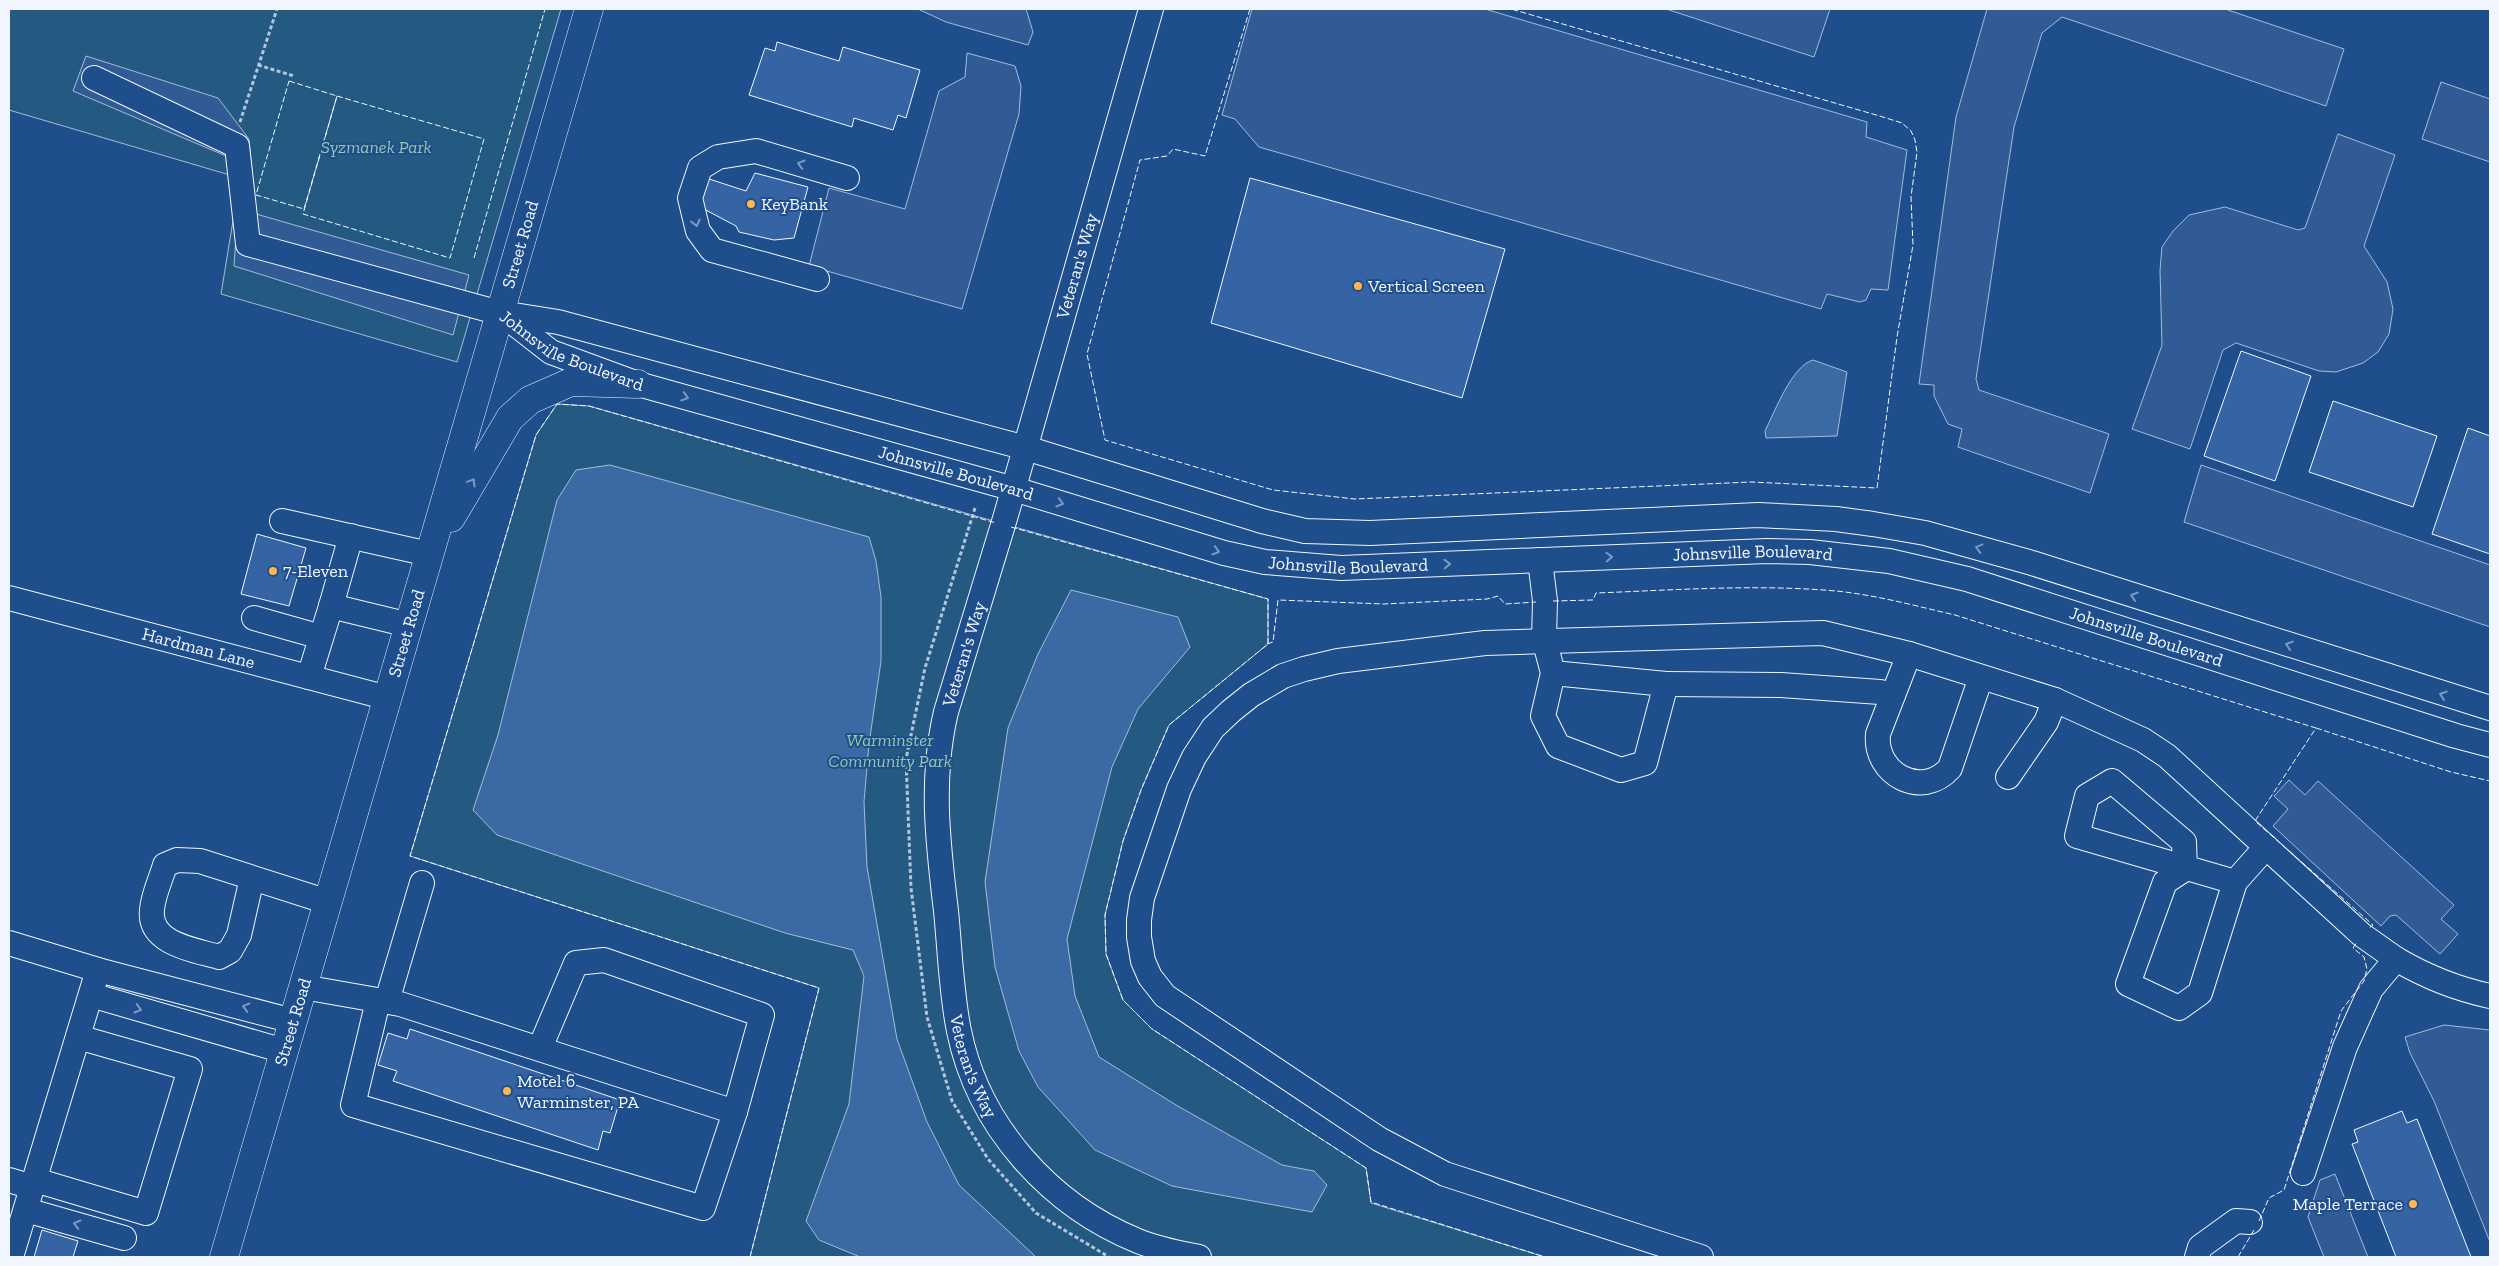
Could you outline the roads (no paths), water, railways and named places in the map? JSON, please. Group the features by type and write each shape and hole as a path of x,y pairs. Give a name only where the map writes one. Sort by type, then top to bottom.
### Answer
{"main road":[{"name":"Street Road","path":"224,1257 589,9"},
{"path":"430,554 510,418 530,400 571,382 638,384"}],"street":[{"name":"Veteran's Way","path":"1151,9 1026,448 946,712 939,741 936,788 937,830 958,1030 983,1102 1014,1150 1040,1178 1106,1226 1138,1241 1199,1257"},
{"path":"94,78 237,146 248,244 500,313"},
{"path":"817,279 712,250 698,231 690,198 700,168 718,157 756,152 847,178"},
{"name":"Johnsville Boulevard","path":"500,313 551,352 638,384 1014,489 1224,553 1265,562 1341,568 1767,551 1810,552 1889,561 1967,579 2447,733 2490,745"},
{"name":"Johnsville Boulevard","path":"500,313 558,322 1026,448 1262,520 1305,531 1370,533 1758,515 1836,519 1925,533 2032,563 2490,708"},
{"path":"282,521 430,554"},
{"path":"309,677 351,536"},
{"path":"1540,560 1545,601 1544,640 1553,673 1543,716 1558,746 1621,770 1645,763 1666,684"},
{"name":"Hardman Lane","path":"9,598 388,698"},
{"path":"331,606 409,626"},
{"path":"254,618 321,636"},
{"path":"1701,1257 1445,1174 1379,1139 1165,996 1150,977 1142,960 1139,937 1142,898 1169,816 1194,757 1213,728 1231,710 1251,695 1283,676 1338,661 1485,643 1823,633 1910,654 2054,700 2143,740 2167,756 2362,935 2396,959 2435,978 2470,992 2490,996"},
{"path":"1910,654 1878,734 1877,744 1882,758 1893,775 1909,781 1928,782 1942,778 1950,768 1981,677"},
{"path":"1553,673 1666,684 1781,685 1880,692 1894,695"},
{"path":"2008,777 2046,722 2054,700"},
{"path":"2185,869 2184,842 2112,781 2087,796 2077,836 2185,869 2235,882"},
{"path":"2185,869 2165,882 2128,984 2179,1008 2200,993 2235,882 2266,847"},
{"path":"252,878 239,935 230,951 219,957 170,942 156,930 151,911 165,865 177,860 200,861 328,902"},
{"path":"422,883 382,1001 353,1105 702,1208 736,1112 762,1015 604,960 576,963 540,1048"},
{"path":"9,944 98,970 293,1021"},
{"path":"2303,1173 2345,1047 2372,989 2396,959"},
{"path":"11,1257 98,970"},
{"path":"303,987 382,1001 540,1048 736,1112"},
{"path":"91,995 284,1051"},
{"path":"78,1037 190,1069 146,1212 126,1232"},
{"path":"9,1180 31,1193 126,1232"},
{"path":"31,1193 126,1232"},
{"path":"2197,1257 2200,1247 2236,1221 2250,1222"}],"place":[{"name":"KeyBank","path":"751,204"},
{"name":"Vertical Screen","path":"1358,286"},
{"name":"7-Eleven","path":"273,571"},
{"name":"Motel 6 Warminster, PA","path":"507,1091"},
{"name":"Maple Terrace","path":"2413,1204"}],"park label":[{"name":"Syzmanek Park","path":"376,147"},
{"name":"Warminster Community Park","path":"890,750"}]}
